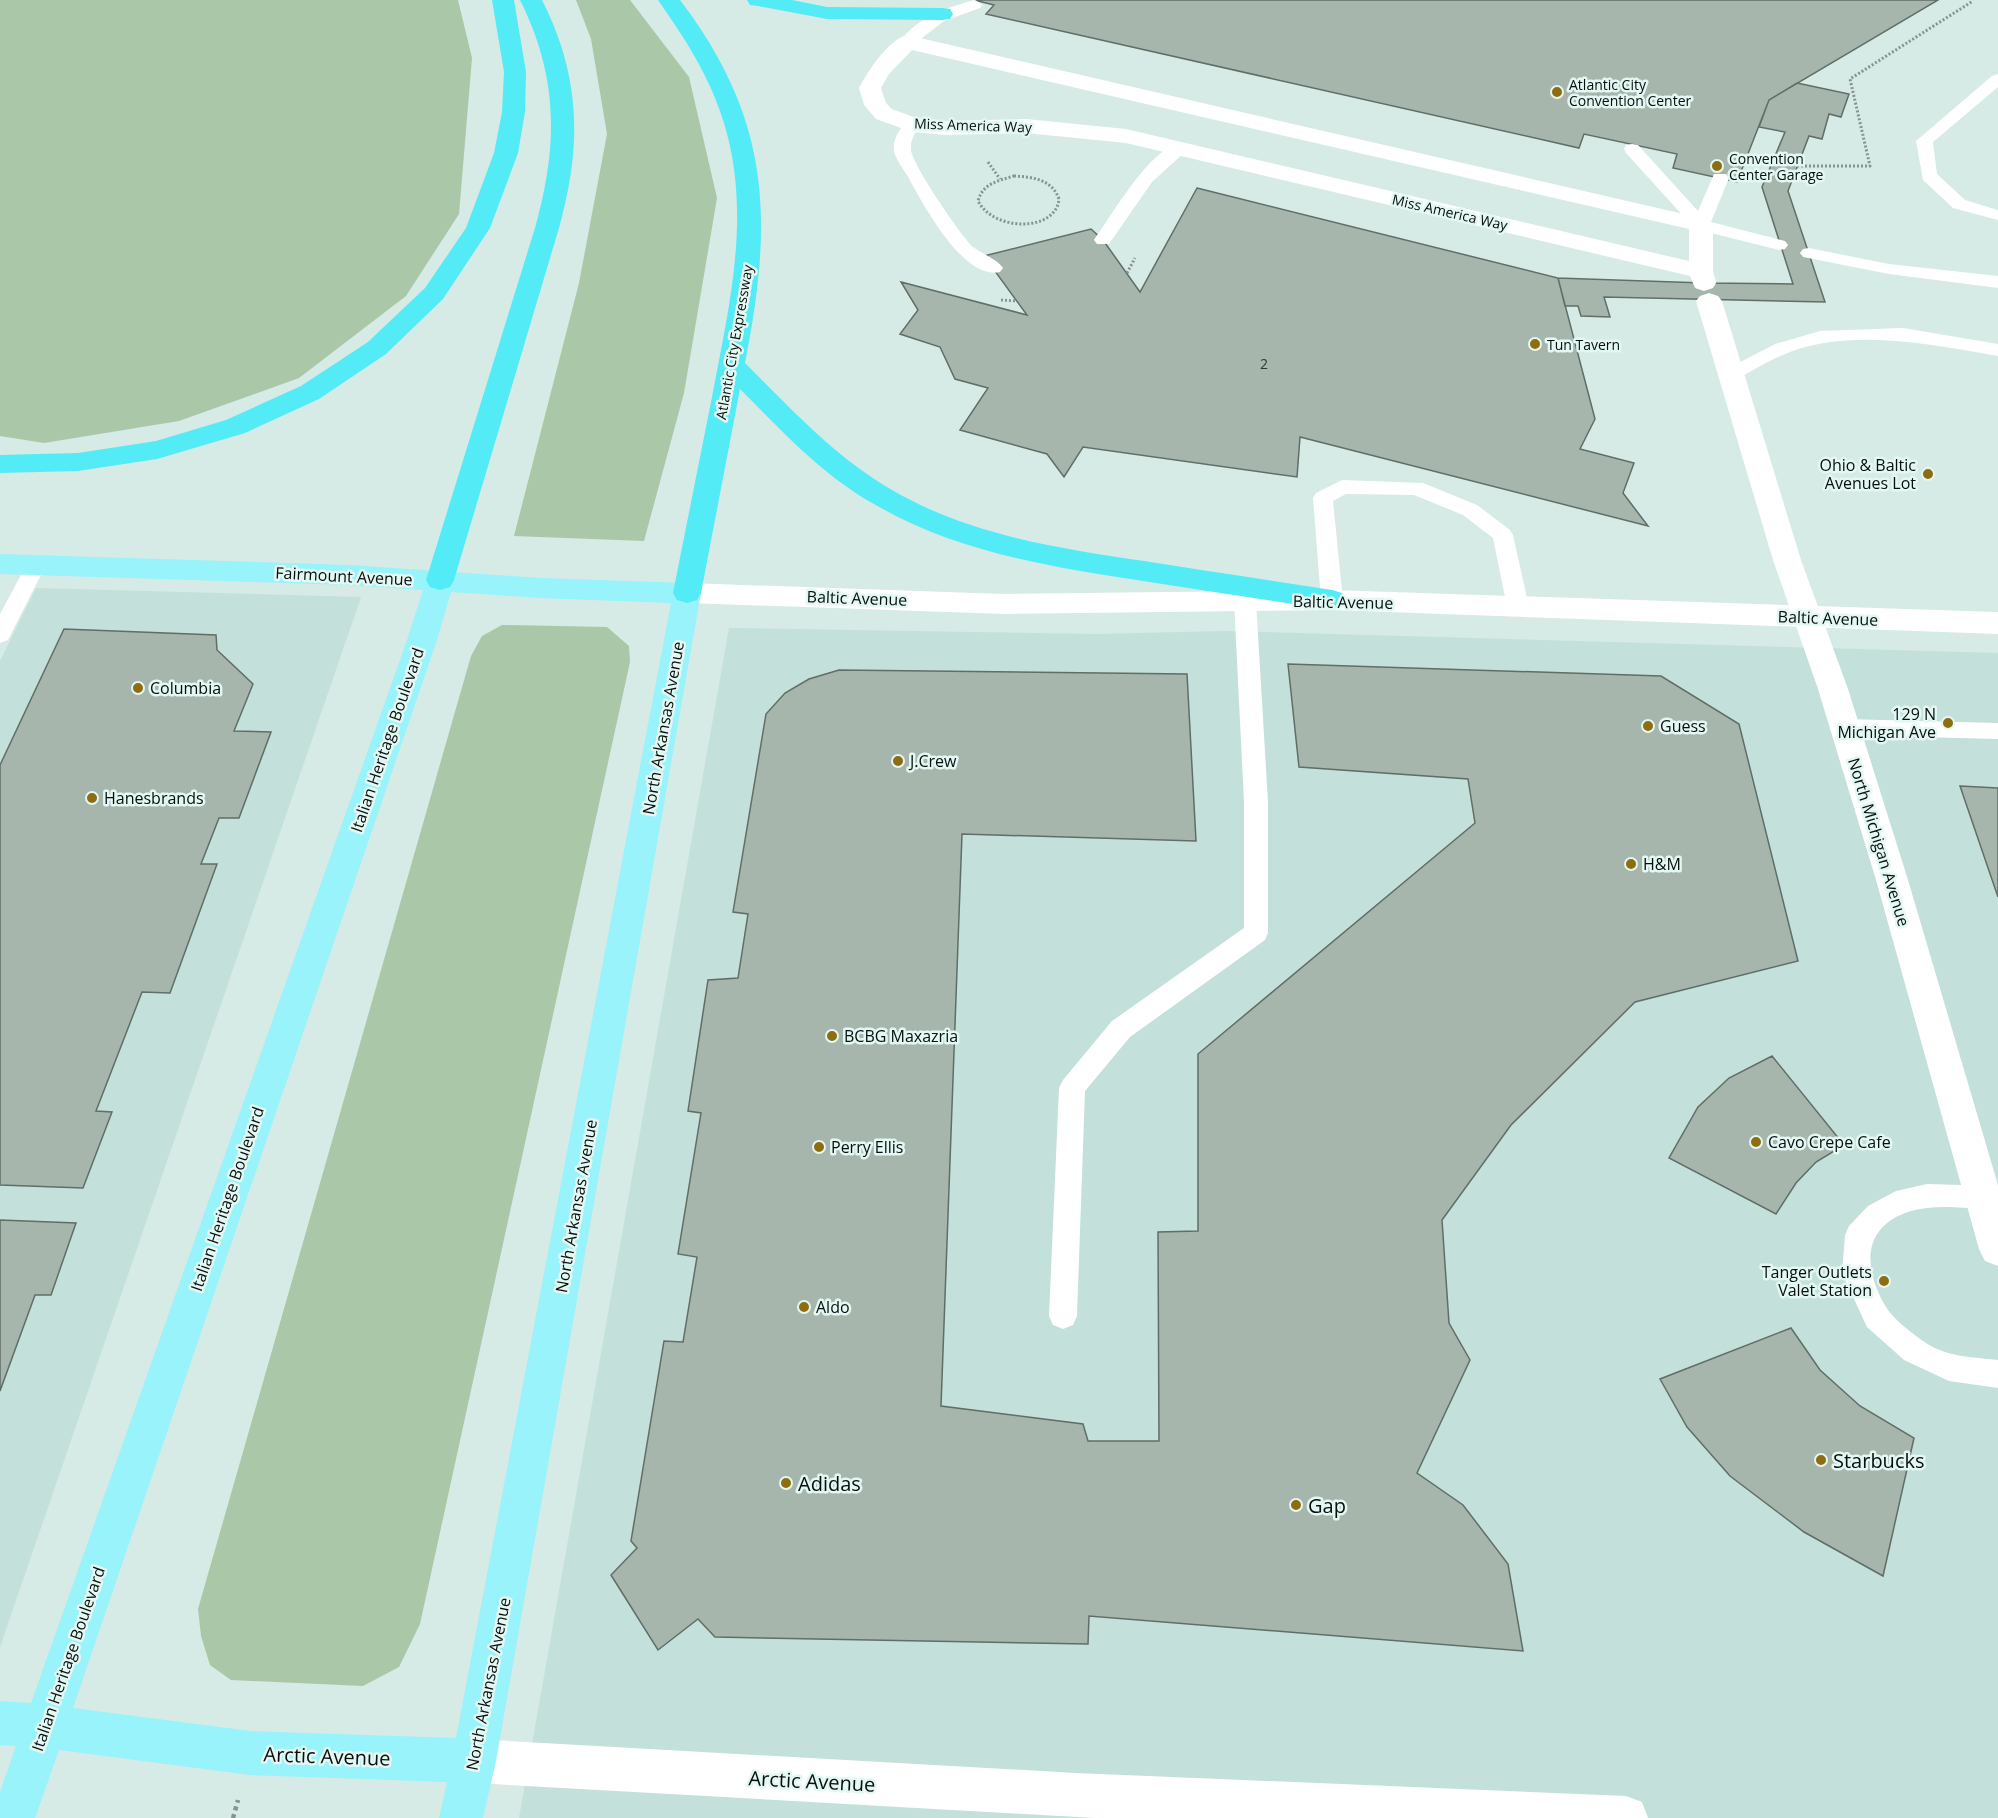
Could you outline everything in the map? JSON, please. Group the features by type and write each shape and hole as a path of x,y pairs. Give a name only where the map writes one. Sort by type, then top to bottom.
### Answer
{"highway":[{"path":"0,464 32,465 117,458 196,440 276,411 342,374 402,327 425,303 466,251 495,191 512,127 514,98 515,70 503,0"},
{"path":"440,580 501,382 551,209 560,169 564,132 562,96 556,63 546,31 531,0"},
{"name":"Atlantic City Expressway","path":"669,0 700,43 720,77 734,112 749,187 748,268 687,593"},
{"path":"758,0 827,13 942,14"},
{"path":"731,365 827,459 882,497 948,528 1010,548 1065,560 1332,600"}],"main road":[{"name":"Fairmount Avenue","path":"0,564 339,574 540,588 687,593"},
{"name":"Italian Heritage Boulevard","path":"14,1818 418,651 440,580"},
{"name":"North Arkansas Avenue","path":"461,1818 474,1761 687,593"},
{"name":"Arctic Avenue","path":"0,1723 45,1725 139,1740 251,1753 474,1761"}],"street":[{"name":"Miss America Way","path":"907,42 879,71 870,88 875,105 884,114 912,125 946,128 1026,126 1126,136 1705,285"},
{"path":"907,42 1701,225"},
{"name":"North Michigan Avenue","path":"1701,225 1705,285 1730,375 1787,560 1845,727 1990,1198 1998,1249"},
{"name":"Baltic Avenue","path":"687,593 1004,604 1332,600 1998,623"},
{"name":"Arctic Avenue","path":"474,1761 1076,1795 1503,1815 1626,1818"}],"lane":[{"path":"907,42 942,14 975,5"},
{"path":"1998,79 1924,141 1929,177 1959,204 1998,215"},
{"path":"912,125 904,136 902,153 958,244 983,264 994,268"},
{"path":"1103,240 1146,176 1165,157 1179,148"},
{"path":"1632,149 1701,225 1779,245"},
{"path":"1701,225 1720,178"},
{"path":"1809,253 1889,269 1998,282"},
{"path":"1730,375 1782,348 1820,336 1903,334 1998,350"},
{"path":"1332,600 1323,498 1342,487 1416,488 1470,510 1503,535 1518,607"},
{"path":"0,635 36,565"},
{"path":"1063,1316 1072,1088 1121,1029 1256,933 1256,802 1245,601"},
{"path":"1845,727 1998,731"},
{"path":"1990,1198 1927,1197 1905,1200 1877,1215 1859,1235 1856,1272 1877,1318 1914,1351 1949,1368 1998,1374"}],"path":[{"path":"1797,166 1870,166 1850,79 1973,1"},
{"path":"1014,176 1041,180 1058,193 1060,201 1050,217 1026,225 1000,222 982,212 978,204 978,196 982,189 1000,179 1014,176"}],"shaded area":[{"path":"36,588 361,597 0,1647 0,661"},
{"path":"729,628 1097,634 1225,631 1998,653 1998,1818 519,1818"}],"green space":[{"path":"0,0 458,0 472,58 459,214 406,296 299,378 179,421 44,443 0,436"},
{"path":"576,0 630,0 689,77 717,198 684,393 644,541 514,536 579,283 607,134 591,39"},
{"path":"502,625 607,627 629,646 630,662 420,1624 399,1667 363,1686 231,1680 210,1665 201,1636 198,1609 471,656 482,636"}],"building":[{"name":"Atlantic City Convention Center","path":"974,0 1938,0 1769,100 1737,182 1673,168 1677,154 1584,134 1579,148 986,14 994,5"},
{"path":"1797,83 1849,94 1841,117 1829,114 1822,139 1809,136 1788,191 1825,302 1604,297 1610,317 1581,316 1578,306 1565,306 1558,278 1793,284 1762,187 1785,132 1759,127 1769,100"},
{"path":"1197,188 1558,278 1595,419 1580,449 1634,463 1623,493 1648,526 1300,437 1297,477 1083,447 1064,477 1047,454 960,430 988,388 955,379 940,347 900,334 918,310 901,282 1027,315 984,256 1091,229 1103,240 1140,292"},
{"path":"64,629 216,635 217,650 253,684 234,731 271,732 239,818 219,818 201,864 217,864 170,993 142,992 96,1111 112,1112 83,1188 0,1185 0,765"},
{"path":"1288,664 1661,676 1739,724 1798,961 1635,1002 1511,1125 1442,1220 1449,1323 1470,1360 1417,1473 1463,1505 1508,1564 1523,1651 1089,1616 1088,1644 715,1637 698,1619 658,1650 611,1575 637,1548 631,1541 664,1341 683,1342 697,1257 678,1254 701,1113 688,1111 708,980 738,978 748,914 733,912 766,714 785,693 809,679 839,670 1187,674 1196,841 962,834 941,1406 1083,1424 1088,1441 1159,1441 1158,1232 1198,1231 1198,1054 1475,823 1468,779 1299,767"},
{"path":"1960,786 1998,788 1998,897"},
{"path":"1772,1056 1844,1145 1816,1162 1796,1183 1776,1214 1669,1158 1698,1107 1729,1078"},
{"path":"0,1220 76,1223 51,1295 35,1295 0,1391"},
{"path":"1791,1328 1820,1370 1860,1406 1914,1438 1883,1576 1804,1532 1730,1476 1687,1427 1660,1379"}],"place":[{"name":"Atlantic City Convention Center","path":"1557,92"},
{"name":"Convention Center Garage","path":"1717,166"},
{"name":"Tun Tavern","path":"1535,344"},
{"name":"Ohio & Baltic Avenues Lot","path":"1928,474"},
{"name":"Columbia","path":"138,688"},
{"name":"129 N Michigan Ave","path":"1948,723"},
{"name":"Guess","path":"1648,726"},
{"name":"J.Crew","path":"898,761"},
{"name":"Hanesbrands","path":"92,798"},
{"name":"H&M","path":"1631,864"},
{"name":"BCBG Maxazria","path":"832,1036"},
{"name":"Cavo Crepe Cafe","path":"1756,1142"},
{"name":"Perry Ellis","path":"819,1147"},
{"name":"Tanger Outlets Valet Station","path":"1884,1281"},
{"name":"Aldo","path":"804,1307"},
{"name":"Starbucks","path":"1821,1460"},
{"name":"Adidas","path":"786,1483"},
{"name":"Gap","path":"1296,1505"}]}
